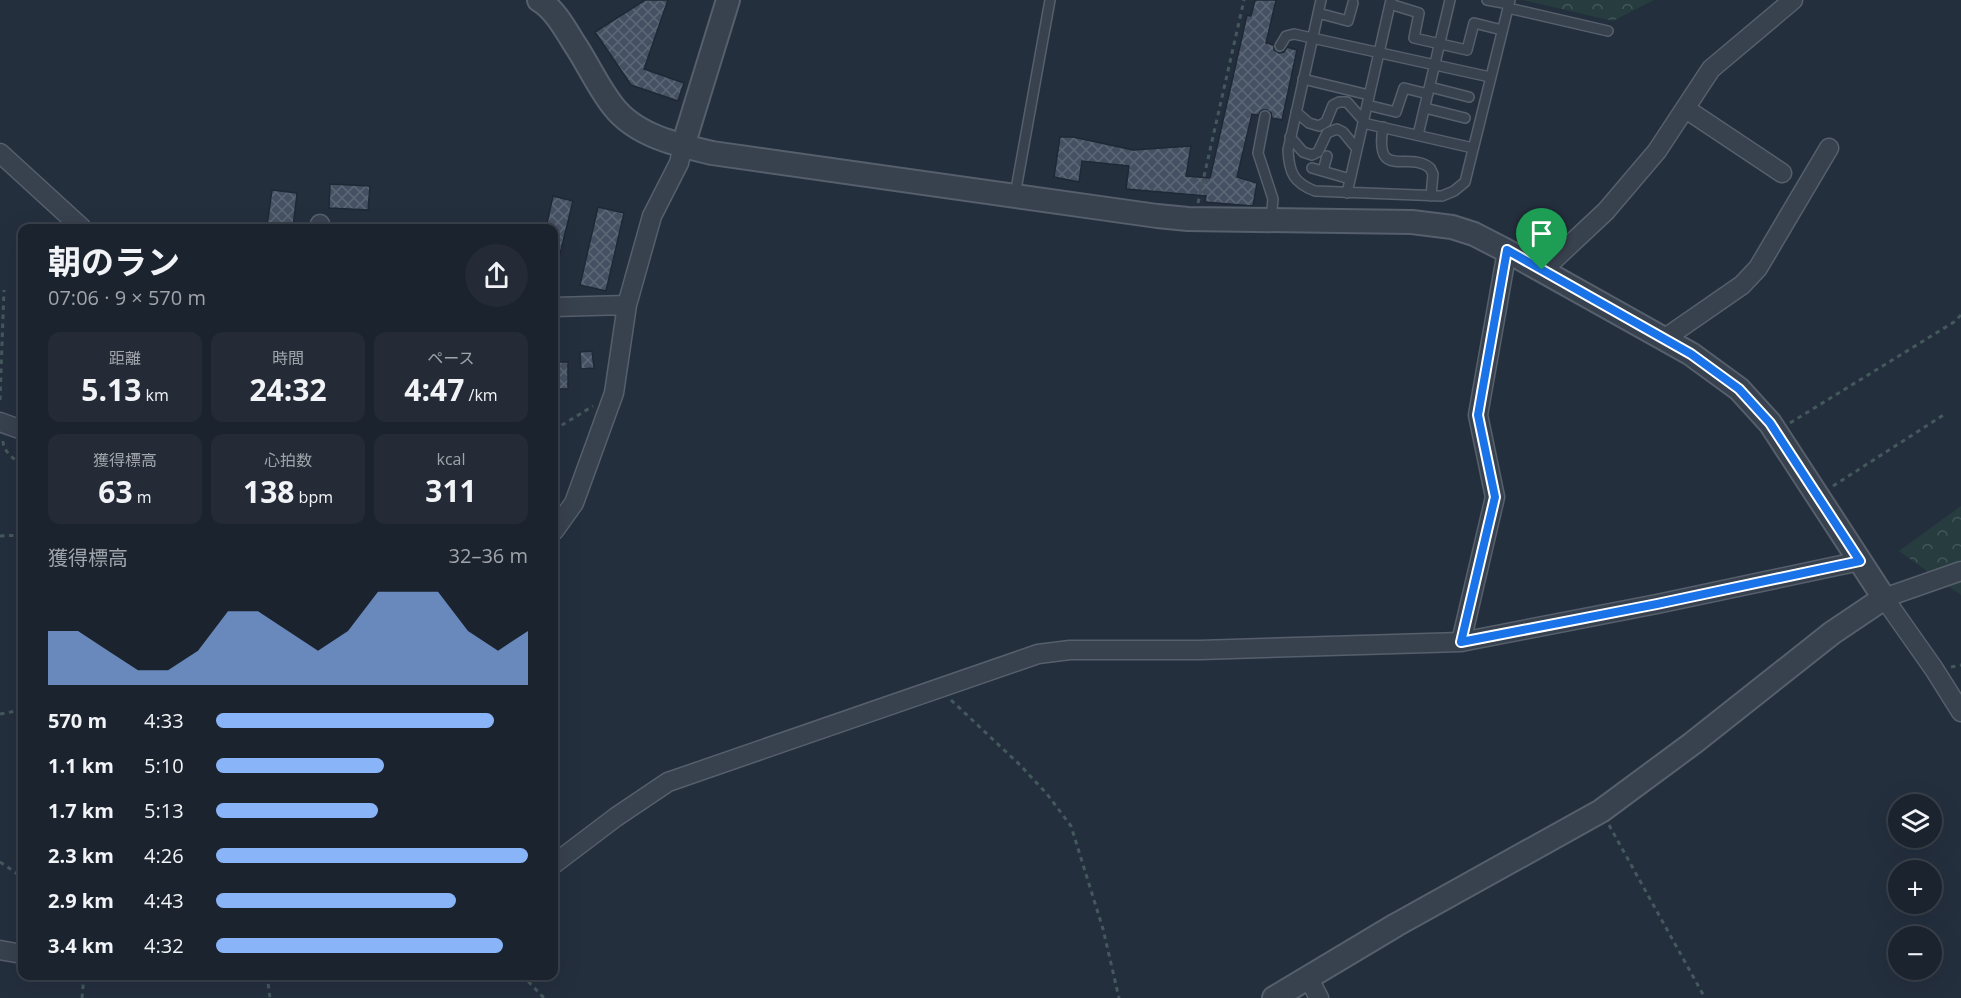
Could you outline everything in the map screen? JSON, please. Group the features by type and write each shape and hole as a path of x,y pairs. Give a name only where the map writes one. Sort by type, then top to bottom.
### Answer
{"street":[{"path":"539,0 556,15 614,108 629,121 654,136 683,146 712,153 1157,216 1195,219 1412,222 1452,227 1474,234 1507,250 1691,354 1739,389 1770,423 1961,712"},
{"path":"558,525 574,503 612,400 627,305 652,216 679,163 728,0"},
{"path":"1542,270 1605,211 1657,151 1711,69 1793,0"},
{"path":"1686,109 1782,173"},
{"path":"1664,339 1742,285 1758,268 1829,148"},
{"path":"0,153 78,224"},
{"path":"1461,642 1495,497 1478,415 1507,250"},
{"path":"558,307 627,305"},
{"path":"558,861 616,817 668,782 1038,654 1070,650 1200,650 1461,642 1860,561"},
{"path":"1274,998 1396,925 1600,811 1694,743 1832,633 1884,598 1961,570"},
{"path":"0,950 18,953"},
{"path":"1308,977 1319,998"}],"lane":[{"path":"1015,196 1050,0"},
{"path":"1321,0 1288,150 1288,165 1294,177 1301,186 1315,191 1431,196 1442,196 1454,191 1465,182 1509,4"},
{"path":"1418,135 1450,0"},
{"path":"1487,0 1608,32"},
{"path":"1347,193 1390,2 1419,13 1414,38 1467,50 1474,23 1502,30"},
{"path":"1318,14 1348,21 1353,3"},
{"path":"1280,46 1286,36 1294,34 1490,77"},
{"path":"1303,79 1368,100 1396,112 1404,88 1469,97"},
{"path":"1296,112 1309,123 1319,126 1326,122 1333,105 1347,102 1363,121 1473,148"},
{"path":"1425,108 1465,118"},
{"path":"1265,116 1258,153 1273,199 1271,220"},
{"path":"1383,127 1380,143 1388,159 1395,163 1419,161 1430,168 1433,174 1431,196"},
{"path":"1290,137 1303,152 1312,155 1318,152 1327,133 1337,129 1343,132 1357,149"},
{"path":"1323,171 1327,156"},
{"path":"1312,168 1350,178"}],"path":[{"path":"1195,219 1244,0"},
{"path":"0,400 4,290"},
{"path":"1775,432 1954,322 1961,315"},
{"path":"558,428 596,404 612,400"},
{"path":"1818,497 1945,414"},
{"path":"10,425 3,446 18,462"},
{"path":"0,536 18,535"},
{"path":"939,688 1020,765 1047,794 1071,826 1103,929 1119,998"},
{"path":"0,714 18,711"},
{"path":"1600,811 1705,998"},
{"path":"0,862 18,874"},
{"path":"82,998 84,980"},
{"path":"268,980 270,998"},
{"path":"527,980 544,998"}],"green space":[{"path":"1523,0 1654,0 1613,21"},
{"path":"1961,506 1961,595 1899,551"}],"building":[{"path":"645,0 668,0 644,69 684,83 678,101 631,85 595,32"},
{"path":"1255,0 1276,0 1266,43 1274,45 1274,50 1279,53 1284,52 1287,47 1297,50 1282,120 1272,118 1271,113 1267,110 1262,110 1258,115 1252,114 1237,177 1257,183 1253,206 1205,202 1206,196 1126,189 1129,166 1082,161 1079,182 1054,177 1060,137 1073,137 1133,150 1191,146 1186,176 1210,178 1247,15 1251,16"},
{"path":"330,184 370,186 368,210 329,208"},
{"path":"272,190 297,193 293,224 267,224"},
{"path":"553,196 573,201 558,262 558,224 547,224"},
{"path":"598,207 624,213 606,291 580,285"},
{"path":"592,351 594,368 581,369 580,352"},
{"path":"558,362 568,362 568,389 558,389"}],"route":[{"path":"1507,250 1542,270 1691,354 1739,389 1770,423 1860,561 1461,642 1495,497 1478,415 1507,250"}]}
